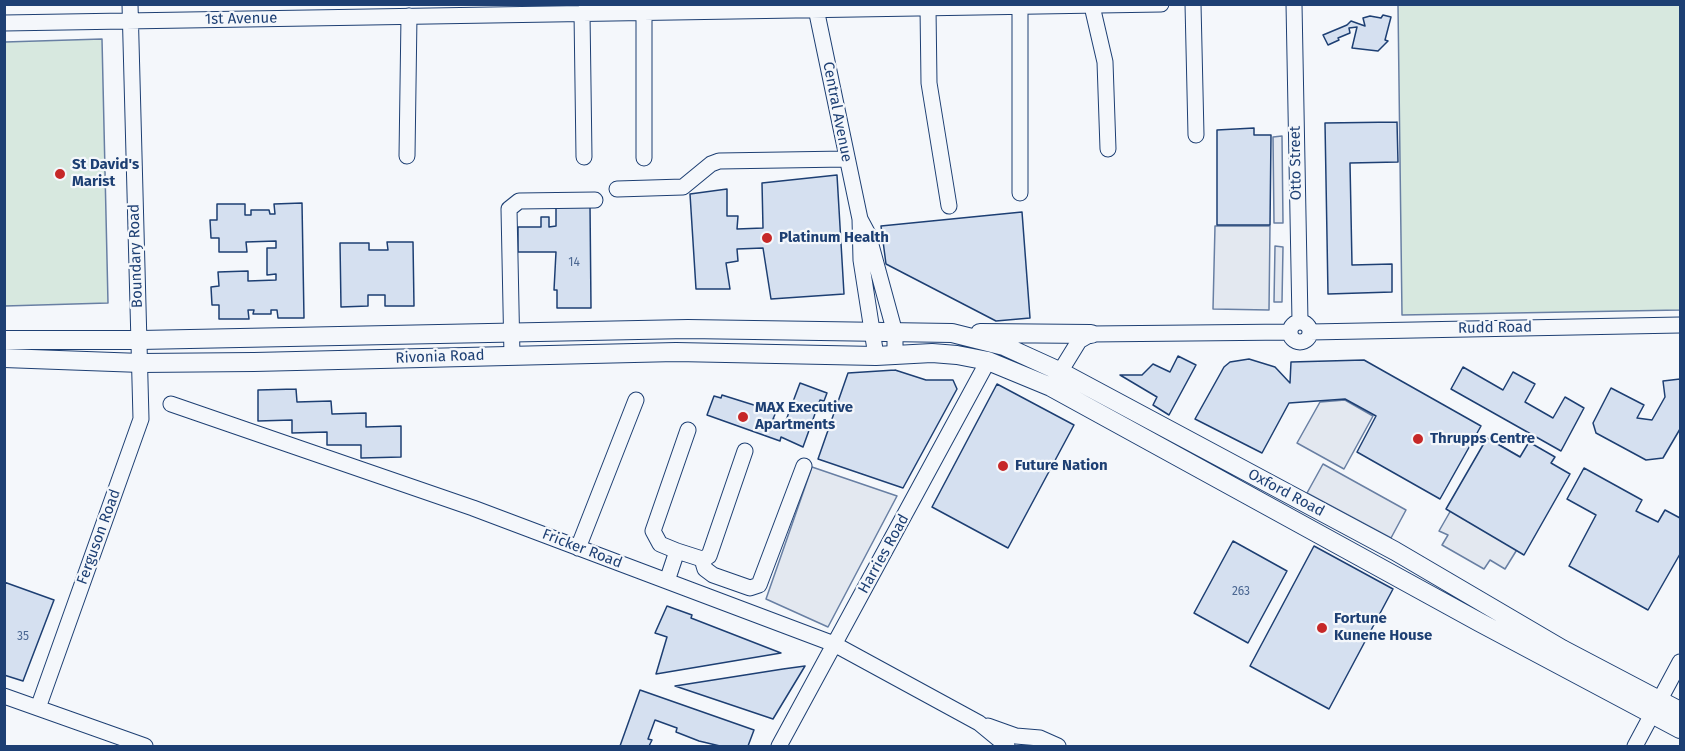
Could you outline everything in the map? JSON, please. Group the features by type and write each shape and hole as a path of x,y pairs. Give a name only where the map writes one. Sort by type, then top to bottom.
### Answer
{"main road":[{"name":"Rivonia Road","path":"4,340 140,340 688,329 873,333"},
{"name":"Oxford Road","path":"873,333 951,333 1004,346 1055,379 1395,551 1656,707 1680,729"},
{"path":"951,333 1091,334"},
{"name":"Rivonia Road","path":"4,358 141,363 676,352 876,356"},
{"name":"Oxford Road","path":"876,356 957,355 1055,379"},
{"name":"Oxford Road","path":"1656,707 1680,711"}],"street":[{"name":"Boundary Road","path":"130,4 141,363"},
{"name":"1st Avenue","path":"4,23 131,21 312,11 409,16 644,13 816,7 928,8 1161,4"},
{"path":"1193,4 1196,135"},
{"name":"Otto Street","path":"1294,4 1300,328"},
{"path":"1092,6 1105,62 1108,149"},
{"name":"Central Avenue","path":"816,7 860,219 861,260 876,356"},
{"path":"1020,7 1020,193"},
{"path":"928,8 929,83 949,206"},
{"path":"644,13 644,158"},
{"path":"582,14 584,157"},
{"path":"407,156 409,16"},
{"path":"618,189 683,187 711,164 719,161 846,159"},
{"path":"512,356 508,214 511,205 519,201 595,200"},
{"name":"Central Avenue","path":"860,219 868,234 895,333 895,356"},
{"name":"Rudd Road","path":"1091,334 1300,328 1680,326"},
{"path":"1055,379 1079,341 1091,334"},
{"name":"Harries Road","path":"779,747 988,361"},
{"name":"Ferguson Road","path":"38,708 141,419 141,363"},
{"path":"578,548 636,400"},
{"name":"Fricker Road","path":"171,404 473,508 834,644 980,723 1016,735 1040,738 1058,747"},
{"path":"688,430 653,531 660,544 702,559"},
{"path":"702,559 712,552 745,451"},
{"path":"702,559 705,569 713,576 750,588 759,585 804,466"},
{"path":"667,581 677,551"},
{"path":"1635,747 1680,662"},
{"path":"4,696 145,747"},
{"name":"Fricker Road","path":"980,723 1007,747"}],"shaded area":[{"path":"1398,5 1680,5 1680,310 1402,315"},
{"name":"St David's Marist","path":"102,39 108,303 5,306 5,42"},
{"path":"1282,136 1283,223 1274,223 1273,137"},
{"path":"1215,226 1270,226 1269,310 1213,309"},
{"path":"1275,246 1283,247 1282,302 1274,302"},
{"path":"1345,400 1373,416 1344,469 1297,443 1320,402"},
{"path":"1491,440 1560,480 1505,569 1490,560 1484,569 1442,545 1448,535 1439,531"},
{"path":"1323,464 1406,510 1391,538 1307,493"},
{"path":"812,467 897,496 828,627 766,599"}],"building":[{"path":"1383,15 1391,17 1385,40 1388,41 1378,51 1352,48 1357,27 1349,28 1350,33 1328,45 1323,35 1351,21 1365,26 1363,18 1370,16 1381,18"},
{"path":"1397,122 1398,162 1350,163 1352,265 1392,264 1392,292 1328,294 1325,123"},
{"path":"1254,128 1254,135 1271,135 1270,225 1217,225 1217,130"},
{"name":"Platinum Health","path":"837,175 844,294 771,299 763,248 737,249 738,261 726,263 730,289 696,289 690,194 727,189 727,216 738,216 737,229 763,228 762,183"},
{"path":"302,203 304,318 278,318 277,310 271,310 271,314 253,314 254,310 248,310 249,319 219,319 219,305 212,305 211,287 219,286 218,272 248,271 248,281 276,280 276,274 267,275 267,248 276,248 276,241 246,242 247,252 219,252 219,238 211,238 210,220 217,220 217,204 245,204 245,215 251,215 251,210 269,210 270,214 275,214 274,204"},
{"path":"556,205 590,205 591,308 557,308 557,290 554,290 556,252 518,252 518,227 541,227 541,217 549,217 549,227 556,226"},
{"path":"1022,212 1030,318 996,321 886,264 881,226"},
{"path":"387,242 413,242 414,306 385,306 385,295 368,295 368,306 341,307 340,243 369,243 369,250 388,250"},
{"path":"1178,356 1196,365 1169,415 1153,405 1157,397 1120,375 1142,375 1153,364 1170,372"},
{"name":"Thrupps Centre","path":"1249,359 1275,367 1290,383 1291,362 1364,360 1481,426 1440,499 1357,452 1376,416 1345,399 1289,403 1262,453 1195,419 1224,367 1230,362"},
{"path":"1463,367 1503,390 1513,372 1535,384 1525,402 1553,418 1565,397 1584,408 1561,451 1451,389"},
{"path":"895,370 926,380 953,380 957,389 903,488 818,459 848,373"},
{"path":"1680,379 1680,429 1663,458 1646,460 1596,433 1593,423 1611,388 1644,405 1637,418 1652,420 1665,397 1663,381"},
{"name":"MAX Executive Apartments","path":"800,383 827,393 824,401 820,400 803,447 781,437 780,441 707,415 714,396 721,398 722,395 776,412 773,419 785,423"},
{"name":"Future Nation","path":"997,384 1074,425 1008,548 932,507"},
{"path":"296,389 297,402 331,401 332,414 366,413 366,427 401,426 401,457 361,458 361,445 327,445 327,432 292,433 292,420 258,421 258,390"},
{"path":"1487,438 1520,457 1529,442 1555,457 1551,463 1570,474 1524,555 1446,509"},
{"path":"1584,468 1642,500 1636,511 1658,522 1665,510 1680,518 1680,554 1648,610 1569,566 1596,515 1567,499"},
{"path":"1233,541 1287,571 1248,643 1194,613"},
{"name":"Fortune Kunene House","path":"1314,546 1393,589 1329,709 1250,666"},
{"path":"4,582 54,600 23,681 4,675"},
{"path":"667,606 692,615 691,618 781,653 656,674 667,637 655,633"},
{"path":"805,666 773,719 675,686 783,669"},
{"path":"640,690 754,730 748,746 720,746 699,741 676,732 677,728 655,720 648,739 652,740 649,746 620,746"}],"place":[{"name":"St David's Marist","path":"60,174"},
{"name":"Platinum Health","path":"767,238"},
{"name":"MAX Executive Apartments","path":"743,417"},
{"name":"Thrupps Centre","path":"1418,439"},
{"name":"Future Nation","path":"1003,466"},
{"name":"Fortune Kunene House","path":"1322,628"}]}
